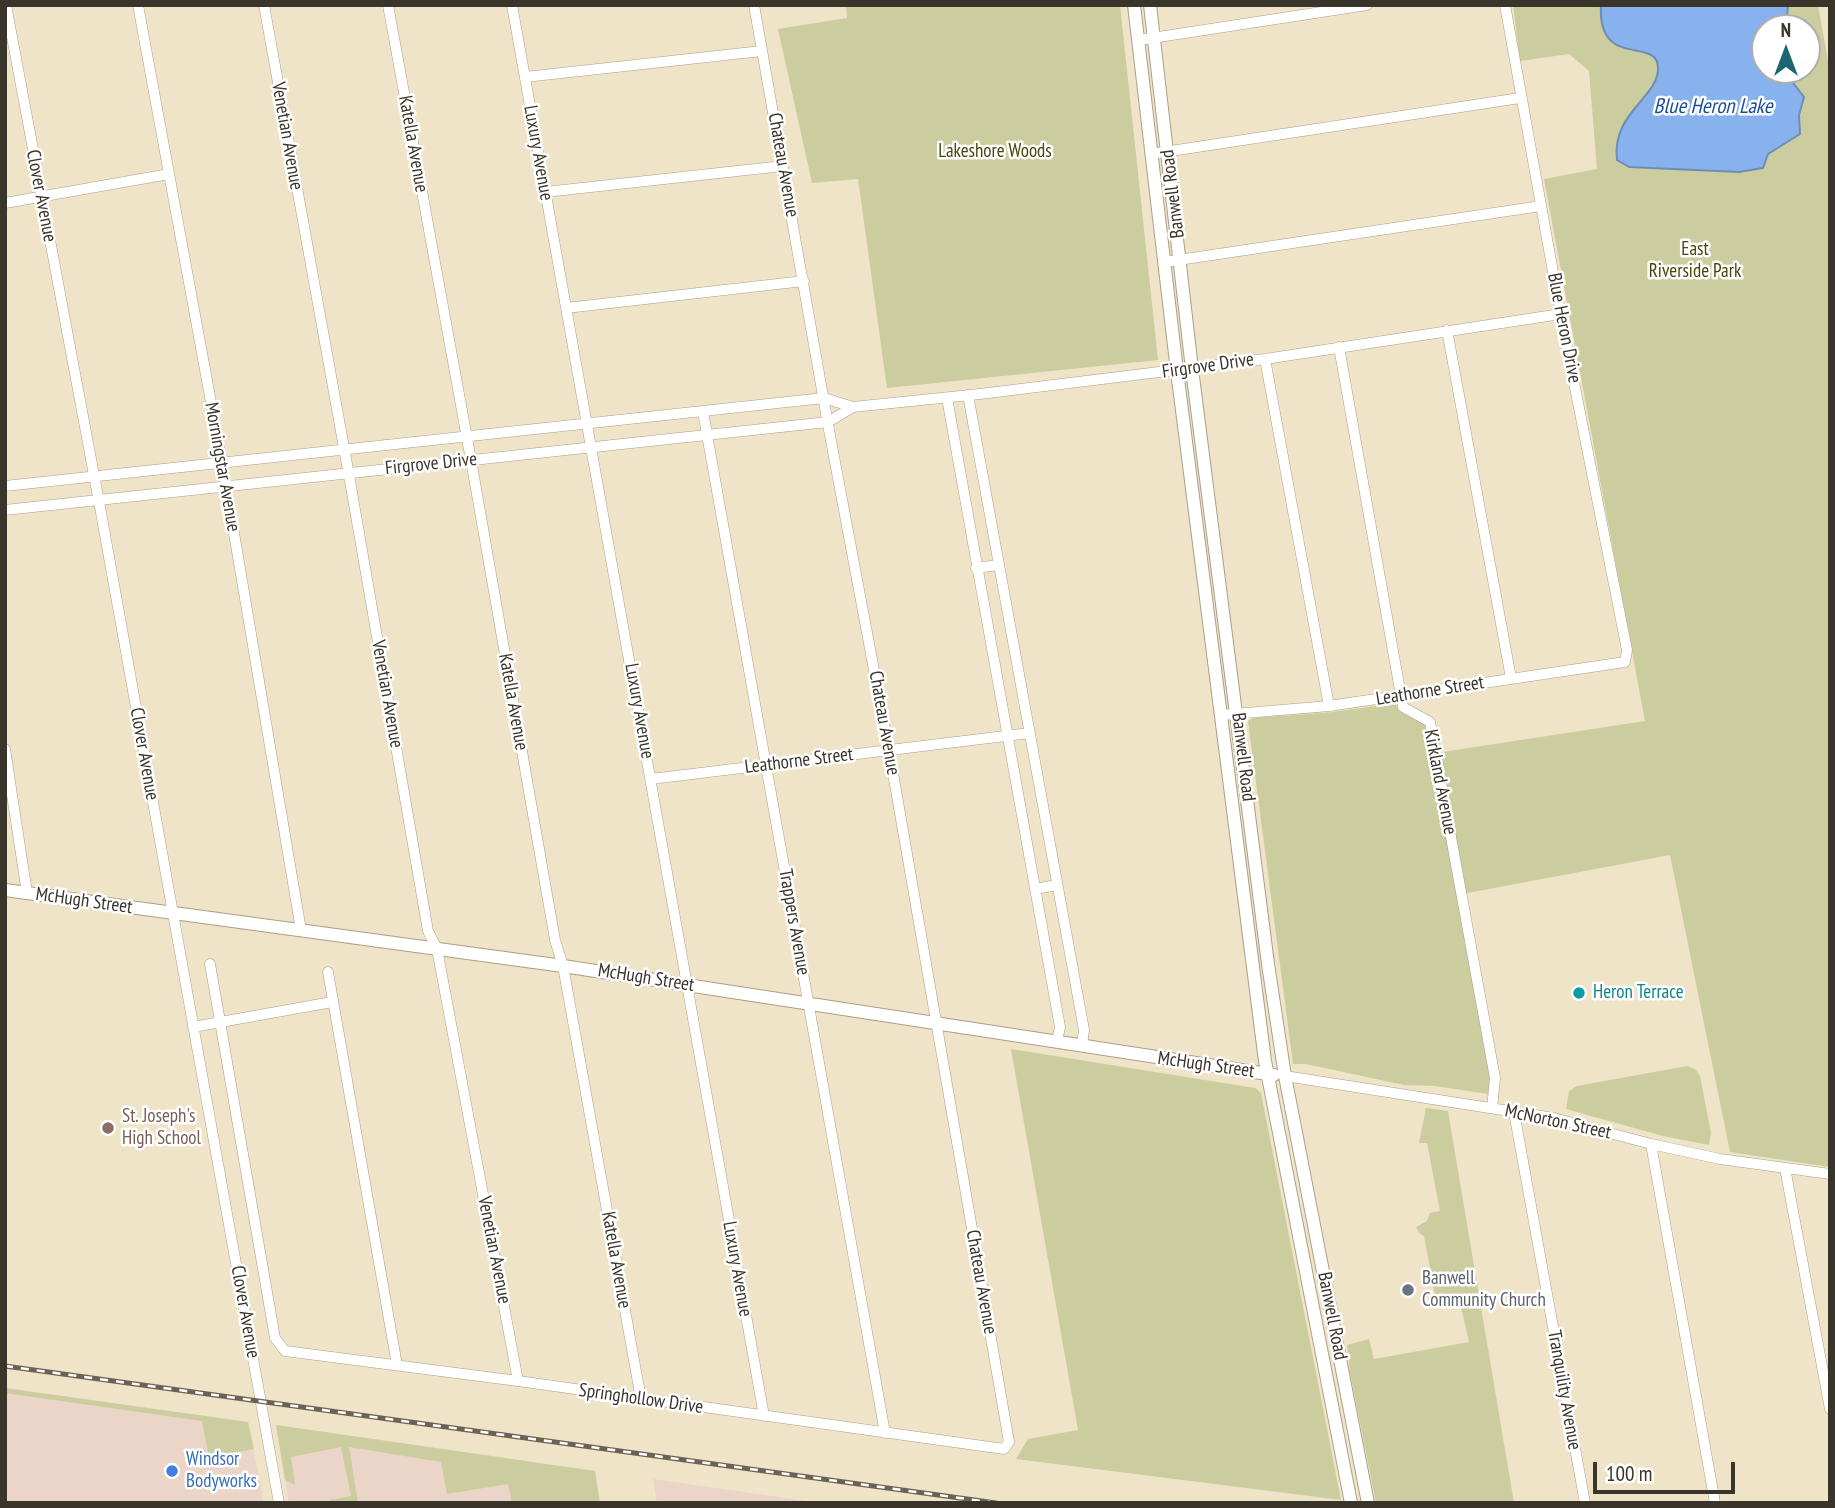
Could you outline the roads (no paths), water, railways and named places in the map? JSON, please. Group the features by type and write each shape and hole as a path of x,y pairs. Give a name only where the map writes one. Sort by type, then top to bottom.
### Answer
{"main road":[{"name":"Banwell Road","path":"1134,5 1177,371 1267,1074 1351,1503"},
{"name":"Banwell Road","path":"1150,5 1192,369 1268,964 1285,1076 1368,1503"},
{"name":"McHugh Street","path":"5,890 563,966 1285,1076"}],"street":[{"name":"Clover Avenue","path":"6,5 99,499 279,1503"},
{"name":"Morningstar Avenue","path":"138,5 222,463 301,930"},
{"name":"Venetian Avenue","path":"264,5 428,931 437,950 518,1381"},
{"name":"Katella Avenue","path":"388,5 640,1399"},
{"name":"Luxury Avenue","path":"512,5 764,1416"},
{"name":"Chateau Avenue","path":"754,5 889,750 1009,1442"},
{"name":"Blue Heron Drive","path":"1505,5 1520,98 1627,650"},
{"path":"1139,40 1360,6"},
{"path":"525,77 762,51"},
{"path":"1151,154 1520,98"},
{"path":"545,192 783,166"},
{"path":"5,203 169,174"},
{"path":"1165,262 1541,206"},
{"path":"566,308 804,281"},
{"name":"Firgrove Drive","path":"5,486 824,398 853,407 947,398 1192,369 1561,314"},
{"path":"1447,330 1511,678"},
{"path":"1339,347 1401,697"},
{"path":"1265,359 1329,706"},
{"path":"968,395 1084,1030 1082,1045"},
{"path":"947,398 1060,1027 1057,1041"},
{"name":"Firgrove Drive","path":"5,510 828,422 853,407"},
{"name":"Trappers Avenue","path":"703,412 885,1433"},
{"path":"976,568 999,565"},
{"name":"Leathorne Street","path":"1222,715 1401,697 1625,662 1627,650"},
{"name":"Kirkland Avenue","path":"1401,697 1403,707 1430,722 1495,1078 1492,1108"},
{"name":"Leathorne Street","path":"651,779 1030,733"},
{"path":"5,750 27,893"},
{"path":"1035,889 1057,885"},
{"name":"Clover Avenue","path":"210,964 275,1338"},
{"path":"328,972 397,1365"},
{"path":"193,1027 332,1002"},
{"name":"McNorton Street","path":"1285,1076 1554,1118 1720,1159 1830,1174"},
{"name":"Tranquility Avenue","path":"1514,1112 1585,1503"},
{"path":"1651,1144 1715,1503"},
{"path":"1785,1168 1830,1409"},
{"name":"Springhollow Drive","path":"275,1338 285,1351 1004,1449 1009,1442"}],"water":[{"name":"Blue Heron Lake","path":"1601,5 1788,5 1787,14 1751,14 1751,84 1794,84 1804,97 1799,115 1800,134 1768,154 1763,168 1739,172 1629,167 1617,160 1617,144 1621,130 1651,88 1658,68 1655,59 1649,54 1617,45 1608,38 1602,25"}],"railway":[{"path":"5,1366 996,1503"}],"place":[{"name":"Heron Terrace","path":"1579,993"},
{"name":"St. Joseph's High School","path":"108,1128"},
{"name":"Banwell Community Church","path":"1408,1290"},
{"name":"Windsor Bodyworks","path":"172,1471"}],"park label":[{"name":"Lakeshore Woods","path":"995,152"},
{"name":"East Riverside Park","path":"1695,261"}]}
